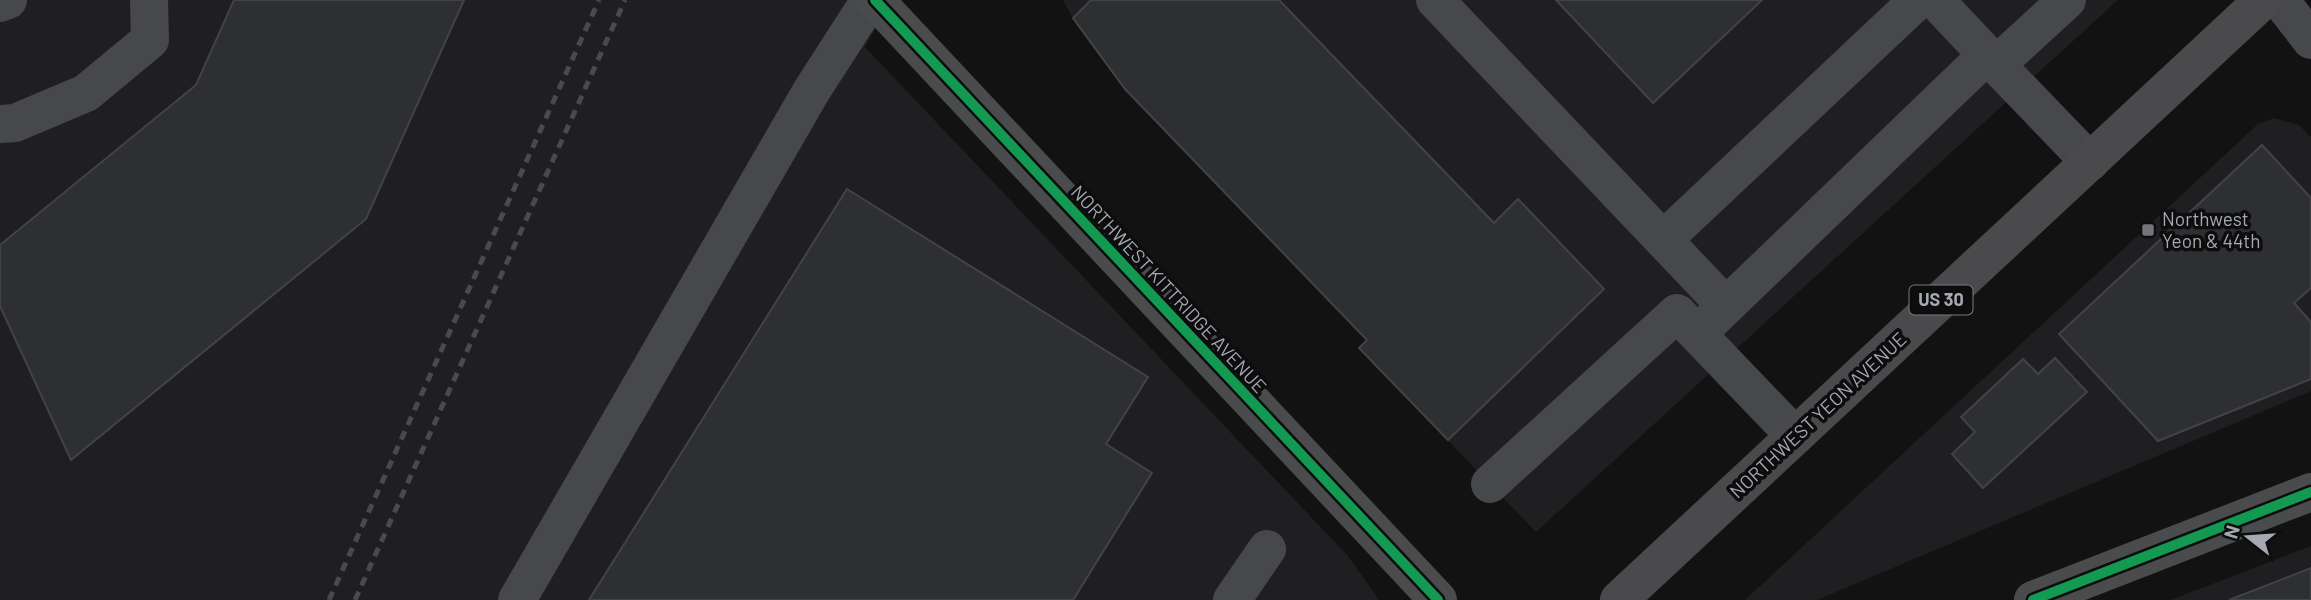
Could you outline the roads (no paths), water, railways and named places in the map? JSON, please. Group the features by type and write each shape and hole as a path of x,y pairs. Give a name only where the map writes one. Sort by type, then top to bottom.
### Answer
{"highway":[{"name":"NORTHWEST YEON AVENUE","path":"1619,600 2263,0"}],"main road":[{"name":"NORTHWEST KITTRIDGE AVENUE","path":"873,0 1438,600"},
{"path":"2033,600 2311,492"}],"street":[{"path":"0,3 8,0"},
{"path":"0,124 15,123 86,93 118,67 149,40 149,0"},
{"path":"517,600 812,90 873,0"},
{"path":"1435,0 1726,306"},
{"path":"1664,240 1918,0"},
{"path":"1935,0 2091,162"},
{"path":"1697,334 1992,60 2067,0"},
{"path":"2280,0 2311,40"},
{"path":"1490,484 1677,313 1795,436"},
{"path":"1232,600 1268,549"}],"railway":[{"path":"329,600 599,0"},
{"path":"355,600 625,0"}],"place":[{"name":"Northwest Yeon & 44th","path":"2148,230"}]}
